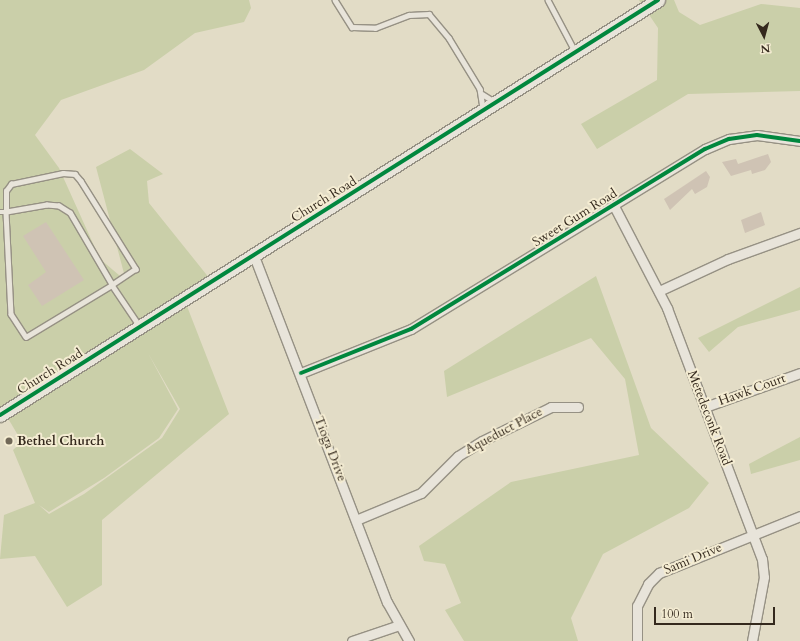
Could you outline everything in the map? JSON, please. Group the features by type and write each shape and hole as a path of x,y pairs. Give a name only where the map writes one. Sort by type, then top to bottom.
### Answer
{"street":[{"name":"Church Road","path":"0,415 658,0"},
{"name":"Sweet Gum Road","path":"301,373 411,329 614,206 696,154 723,141 758,135 800,141"},
{"name":"Metedeconk Road","path":"614,206 659,291 705,408 764,566 752,641"},
{"path":"659,291 728,259 800,233"},
{"name":"Tioga Drive","path":"254,256 301,373 356,520 399,625 409,641"},
{"name":"Hawk Court","path":"705,408 800,373"},
{"name":"Aqueduct Place","path":"356,520 421,493 458,456 482,441 551,407 578,407"},
{"name":"Sami Drive","path":"637,641 637,606 655,576 668,568 800,516"},
{"path":"352,641 399,625"}],"lane":[{"path":"335,0 352,27 375,28 409,15 429,14 449,38 482,94 483,111"},
{"path":"548,0 575,51"},
{"path":"482,94 496,102"},
{"path":"63,173 75,174 136,269 112,285 26,338 11,314 3,212 6,191 11,184 63,173"},
{"path":"3,212 47,205 59,206 70,213 112,285 140,326"}],"green space":[{"path":"0,0 249,0 251,8 244,22 195,33 144,70 61,100 35,135 59,168 100,259 126,281 96,167 130,149 163,174 147,181 149,203 210,279 183,296 229,414 102,520 102,585 67,607 35,556 0,559 4,515 35,503 13,450 22,442 6,415 0,413","holes":["148,353 180,409 162,438 84,494 49,514 39,505 49,512 104,478 159,438 178,409"]},
{"path":"639,0 674,0 679,12 700,25 761,4 800,8 800,91 688,94 597,149 581,124 657,80 658,28"},
{"path":"596,276 651,428 709,483 689,508 603,554 571,618 578,641 464,641 445,610 461,603 445,564 424,561 419,546 511,482 639,455 625,379 591,338 447,397 444,371"},
{"path":"800,287 800,310 738,327 709,352 698,338"},
{"path":"800,437 800,460 751,474 749,464"}],"building":[{"path":"768,154 771,162 765,170 752,174 751,170 731,176 722,162 736,159 738,164"},
{"path":"706,171 710,177 707,187 695,194 692,189 670,210 664,199"},
{"path":"761,212 765,225 745,233 741,220"},
{"path":"46,222 84,280 42,306 28,285 46,272 23,236"}],"cycle path":[{"path":"0,415 658,0"},
{"path":"301,373 411,329 705,149 729,139 757,135 800,141"}],"place":[{"name":"Bethel Church","path":"9,441"}]}
